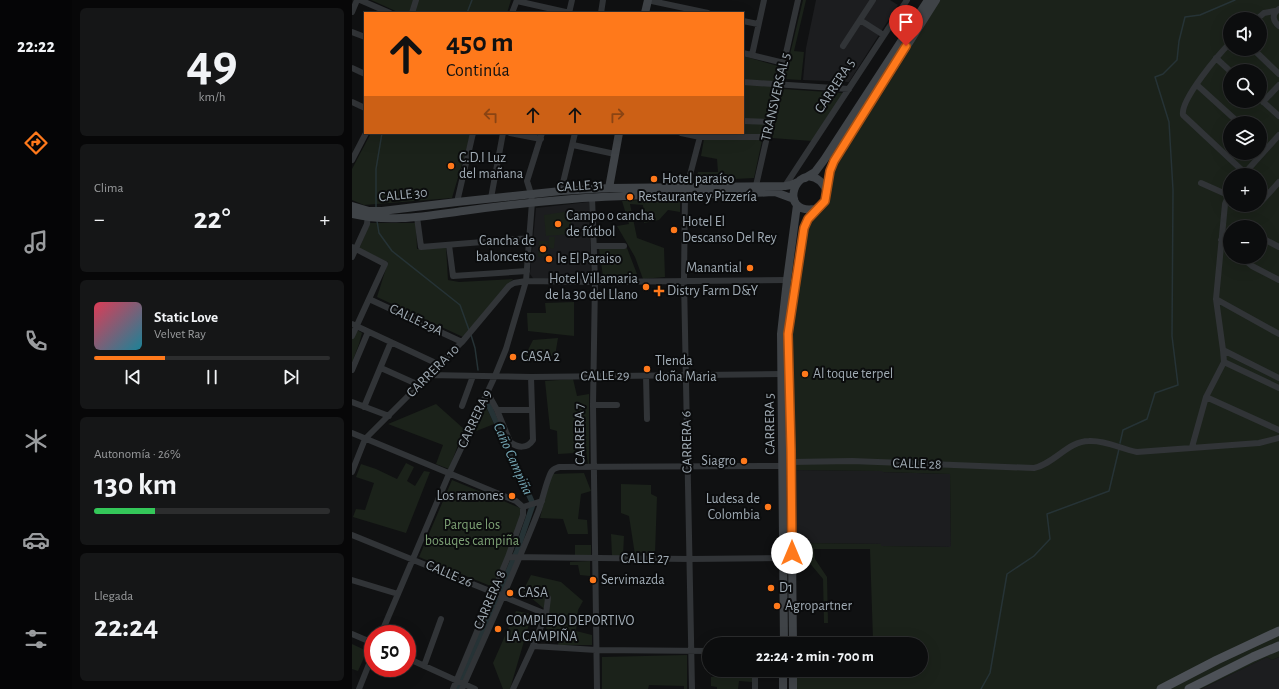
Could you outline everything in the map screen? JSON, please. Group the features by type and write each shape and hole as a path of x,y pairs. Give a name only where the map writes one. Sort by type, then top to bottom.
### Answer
{"main road":[{"path":"645,12 648,0"},
{"path":"928,0 824,160 815,172 801,180 795,186 793,193 796,202 802,209 815,209 821,206 825,201 830,171 834,161 936,0"},
{"path":"592,197 609,188 619,134"},
{"path":"801,180 810,177 817,179 825,188 826,195"},
{"name":"CALLE 31","path":"755,190 791,186 801,180"},
{"name":"CALLE 31","path":"381,215 417,217 531,198 561,191 609,188 686,191"},
{"name":"CALLE 31","path":"457,202 491,198 592,197 686,191 755,190 775,192 796,202"},
{"name":"CALLE 30","path":"352,214 381,215 457,202"},
{"name":"CARRERA 5","path":"784,637 781,334 796,202"},
{"name":"CALLE 30","path":"352,206 368,214"},
{"name":"CARRERA 5","path":"793,637 788,334 804,228 815,209"},
{"path":"1161,689 1217,660 1279,631"},
{"path":"1189,689 1252,657 1279,646"},
{"path":"783,677 783,689"},
{"path":"793,677 794,689"}],"street":[{"path":"352,12 359,0 388,12"},
{"path":"412,12 416,0"},
{"path":"512,12 517,0 565,12"},
{"path":"569,12 572,0"},
{"path":"600,12 603,0"},
{"path":"648,0 703,12"},
{"path":"752,56 764,0"},
{"name":"TRANSVERSAL 5","path":"755,190 798,0"},
{"path":"843,46 873,0"},
{"name":"CARRERA 5","path":"785,186 907,0"},
{"path":"1267,12 1277,10"},
{"path":"1277,10 1273,16 1274,22 1279,26"},
{"path":"744,20 758,24"},
{"path":"860,20 882,34"},
{"path":"352,32 364,37"},
{"path":"1223,50 1216,58 1186,102 1183,115 1238,168"},
{"path":"744,53 784,63"},
{"path":"1260,56 1279,74"},
{"path":"1216,58 1223,64"},
{"path":"352,68 364,74"},
{"path":"744,82 849,89"},
{"path":"1197,85 1232,116"},
{"path":"1267,96 1279,85"},
{"path":"352,102 364,108"},
{"path":"1267,105 1279,116"},
{"path":"744,121 771,122"},
{"path":"352,160 365,134"},
{"path":"457,202 473,134"},
{"path":"491,198 503,134"},
{"path":"520,134 541,136"},
{"path":"561,191 575,134"},
{"path":"700,135 767,137"},
{"name":"CARRERA 6","path":"692,689 684,280 686,191 700,135"},
{"path":"1250,168 1279,135"},
{"name":"CARRERA 9","path":"385,625 506,349 526,281 530,238 531,198 527,181 541,136"},
{"path":"573,145 615,154"},
{"path":"1267,195 1279,182"},
{"path":"1201,183 1223,191"},
{"name":"CARRERA 7","path":"592,197 595,282 592,376 597,689"},
{"path":"1224,212 1216,299 1224,362 1206,397 1192,447 1259,443 1279,438"},
{"path":"352,257 354,248 367,224 368,214"},
{"path":"417,217 421,247 530,238"},
{"path":"1267,241 1279,247"},
{"path":"448,244 453,276 527,271"},
{"path":"594,246 624,246"},
{"path":"352,336 354,325 369,299 385,264 354,248"},
{"path":"1250,264 1279,280"},
{"path":"526,281 595,282 787,280"},
{"name":"CARRERA 10","path":"352,472 366,439 462,342 509,286 514,283 526,281"},
{"name":"CALLE 29A","path":"369,299 462,342"},
{"path":"1216,299 1279,334"},
{"path":"354,325 440,365"},
{"path":"352,370 368,332"},
{"path":"364,407 391,342"},
{"path":"1223,350 1279,378"},
{"path":"1224,362 1279,388"},
{"path":"381,368 419,385"},
{"name":"CALLE 29","path":"429,375 531,377 782,374"},
{"path":"646,375 647,419"},
{"path":"462,406 473,376"},
{"path":"487,392 497,410 510,442 514,445 523,447 530,445 533,440 531,377"},
{"path":"1206,397 1279,430"},
{"path":"352,402 389,416"},
{"path":"593,405 617,405"},
{"path":"497,410 532,410"},
{"path":"352,433 516,501 523,506 542,500"},
{"name":"CALLE 28","path":"791,462 852,461 1034,468 1042,466 1078,443 1089,441 1107,443 1125,450 1137,452 1192,447"},
{"path":"593,467 783,466"},
{"name":"CARRERA 8","path":"453,689 461,684 497,595 542,500 548,477 552,470 559,467 593,467"},
{"name":"CARRERA 8","path":"461,684 514,557 523,515 523,506"},
{"name":"CALLE 26","path":"352,535 546,614"},
{"name":"CALLE 27","path":"514,557 690,559 783,558"},
{"path":"352,580 398,594"},
{"path":"513,689 546,614 548,598"},
{"path":"424,666 441,619"},
{"path":"352,634 364,639"},
{"path":"533,646 596,650 702,651"},
{"path":"416,662 461,684 476,689"},
{"path":"359,689 364,676"},
{"path":"755,677 755,689"}],"shaded area":[{"path":"816,0 890,0 898,5 849,82 803,80 806,48"},
{"path":"589,202 591,280 535,281 530,274 536,208"},
{"path":"794,470 883,471 950,474 951,547 797,543"},
{"path":"1267,657 1272,660 1279,657 1279,689 1201,689"}],"green space":[{"path":"371,0 511,0 507,12 398,12"},
{"path":"803,0 806,0 794,51 804,52 801,80 784,79"},
{"path":"938,0 1279,0 1279,657 1272,660 1267,657 1201,689 796,689 795,677 928,677 928,637 873,637 870,549 814,549 815,559 827,577 828,623 824,623 823,579 798,549 797,543 951,547 950,474 882,471 794,470 789,352 809,220 821,208 832,172"},
{"path":"744,56 778,66 754,178 695,181 698,172 718,172 717,159 701,156 705,134 744,134"},
{"path":"783,89 843,93 812,141 772,138"},
{"path":"370,134 471,134 452,198 364,205 352,200 352,169"},
{"path":"680,198 680,212 668,210 659,220 644,223 643,205 630,204 637,238 664,248 665,277 643,279 635,257 617,226 629,224 622,201"},
{"name":"Campo o cancha de fútbol","path":"570,211 572,234 546,236 544,215"},
{"path":"370,223 416,223 417,249 446,247 448,280 459,282 513,279 463,337 377,297 388,262 359,249"},
{"name":"Cancha de baloncesto","path":"549,237 555,237 554,248 552,249 549,247 548,242 547,256 538,257 539,241 549,241"},
{"path":"627,248 637,274 603,276 599,249"},
{"path":"574,302 574,336 528,331 527,313 546,313 545,303"},
{"path":"357,330 362,333 352,363 352,338"},
{"path":"558,338 555,356 525,356 533,340"},
{"path":"573,379 577,396 589,394 589,465 586,449 576,448 575,453 558,454 557,431 550,429 545,381"},
{"path":"436,404 464,429 449,469 436,464 443,445 388,424"},
{"path":"485,404 494,424 474,432"},
{"path":"406,463 414,467 407,481 415,486 424,471 430,472 406,533 353,517 356,509 365,510 374,483 356,477 361,464 397,479"},
{"path":"584,473 591,491 581,494 578,519 587,520 588,534 568,534 563,519 540,518 551,474"},
{"name":"Parque los bosuqes campiña","path":"452,480 525,510 493,587 419,557"},
{"path":"621,484 651,485 651,494 657,497 655,554 635,555 629,516 621,513"},
{"path":"611,534 624,536 623,556 612,556"},
{"path":"575,545 591,545 591,557 575,555"},
{"path":"590,561 590,576 580,575 578,565 570,565 570,562"},
{"path":"531,575 561,582 583,601 578,610 576,631 592,635 592,645 558,645 560,632 546,631 548,612 523,591"},
{"path":"516,611 532,614 510,689 503,689 493,663"},
{"path":"352,644 364,650 364,658 358,671 352,669"},
{"path":"687,655 687,689 684,689 684,686 649,685 648,689 602,689 602,657"},
{"path":"711,677 752,677 752,682 739,681 738,689 717,689 717,687 711,686"}],"waterway":[{"name":"Caño Campiña","path":"467,12 472,0"},
{"path":"1120,443 1123,430 1147,419 1155,393 1178,385 1172,336 1173,190 1169,122 1155,77 1163,74 1177,60 1179,41 1185,17 1200,15 1235,0"},
{"name":"Caño Campiña","path":"376,209 376,169 382,134"},
{"name":"Caño Campiña","path":"377,221 379,233 392,251 460,305 469,330"},
{"name":"Caño Campiña","path":"471,335 475,348 478,370"},
{"name":"Caño Campiña","path":"457,689 517,551 533,504 489,406"},
{"path":"981,689 990,673 1007,574 1034,556 1050,539 1047,514 1109,491 1119,449"}],"place":[{"name":"C.D.I Luz del mañana","path":"451,166"},
{"name":"Hotel paraíso","path":"654,179"},
{"name":"Restaurante y Pizzería","path":"630,197"},
{"name":"Campo o cancha de fútbol","path":"558,224"},
{"name":"Hotel El Descanso Del Rey","path":"674,230"},
{"name":"Cancha de baloncesto","path":"543,249"},
{"name":"Ie El Paraiso","path":"549,259"},
{"name":"Manantial","path":"750,268"},
{"name":"Hotel Villamaria de la 30 del Llano","path":"646,287"},
{"name":"Distry Farm D&Y","path":"659,291"},
{"name":"CASA 2","path":"513,357"},
{"name":"TIenda doña Maria","path":"647,369"},
{"name":"Al toque terpel","path":"805,374"},
{"name":"Siagro","path":"744,461"},
{"name":"Los ramones","path":"512,496"},
{"name":"Ludesa de Colombia","path":"768,507"},
{"name":"Servimazda","path":"593,580"},
{"name":"D1","path":"771,588"},
{"name":"CASA","path":"510,593"},
{"name":"Agropartner","path":"777,606"},
{"name":"COMPLEJO DEPORTIVO LA CAMPIÑA","path":"498,629"}],"route":[{"path":"792,553 788,334 804,228 815,209 821,206 825,201 830,171 834,161 906,46"}]}
